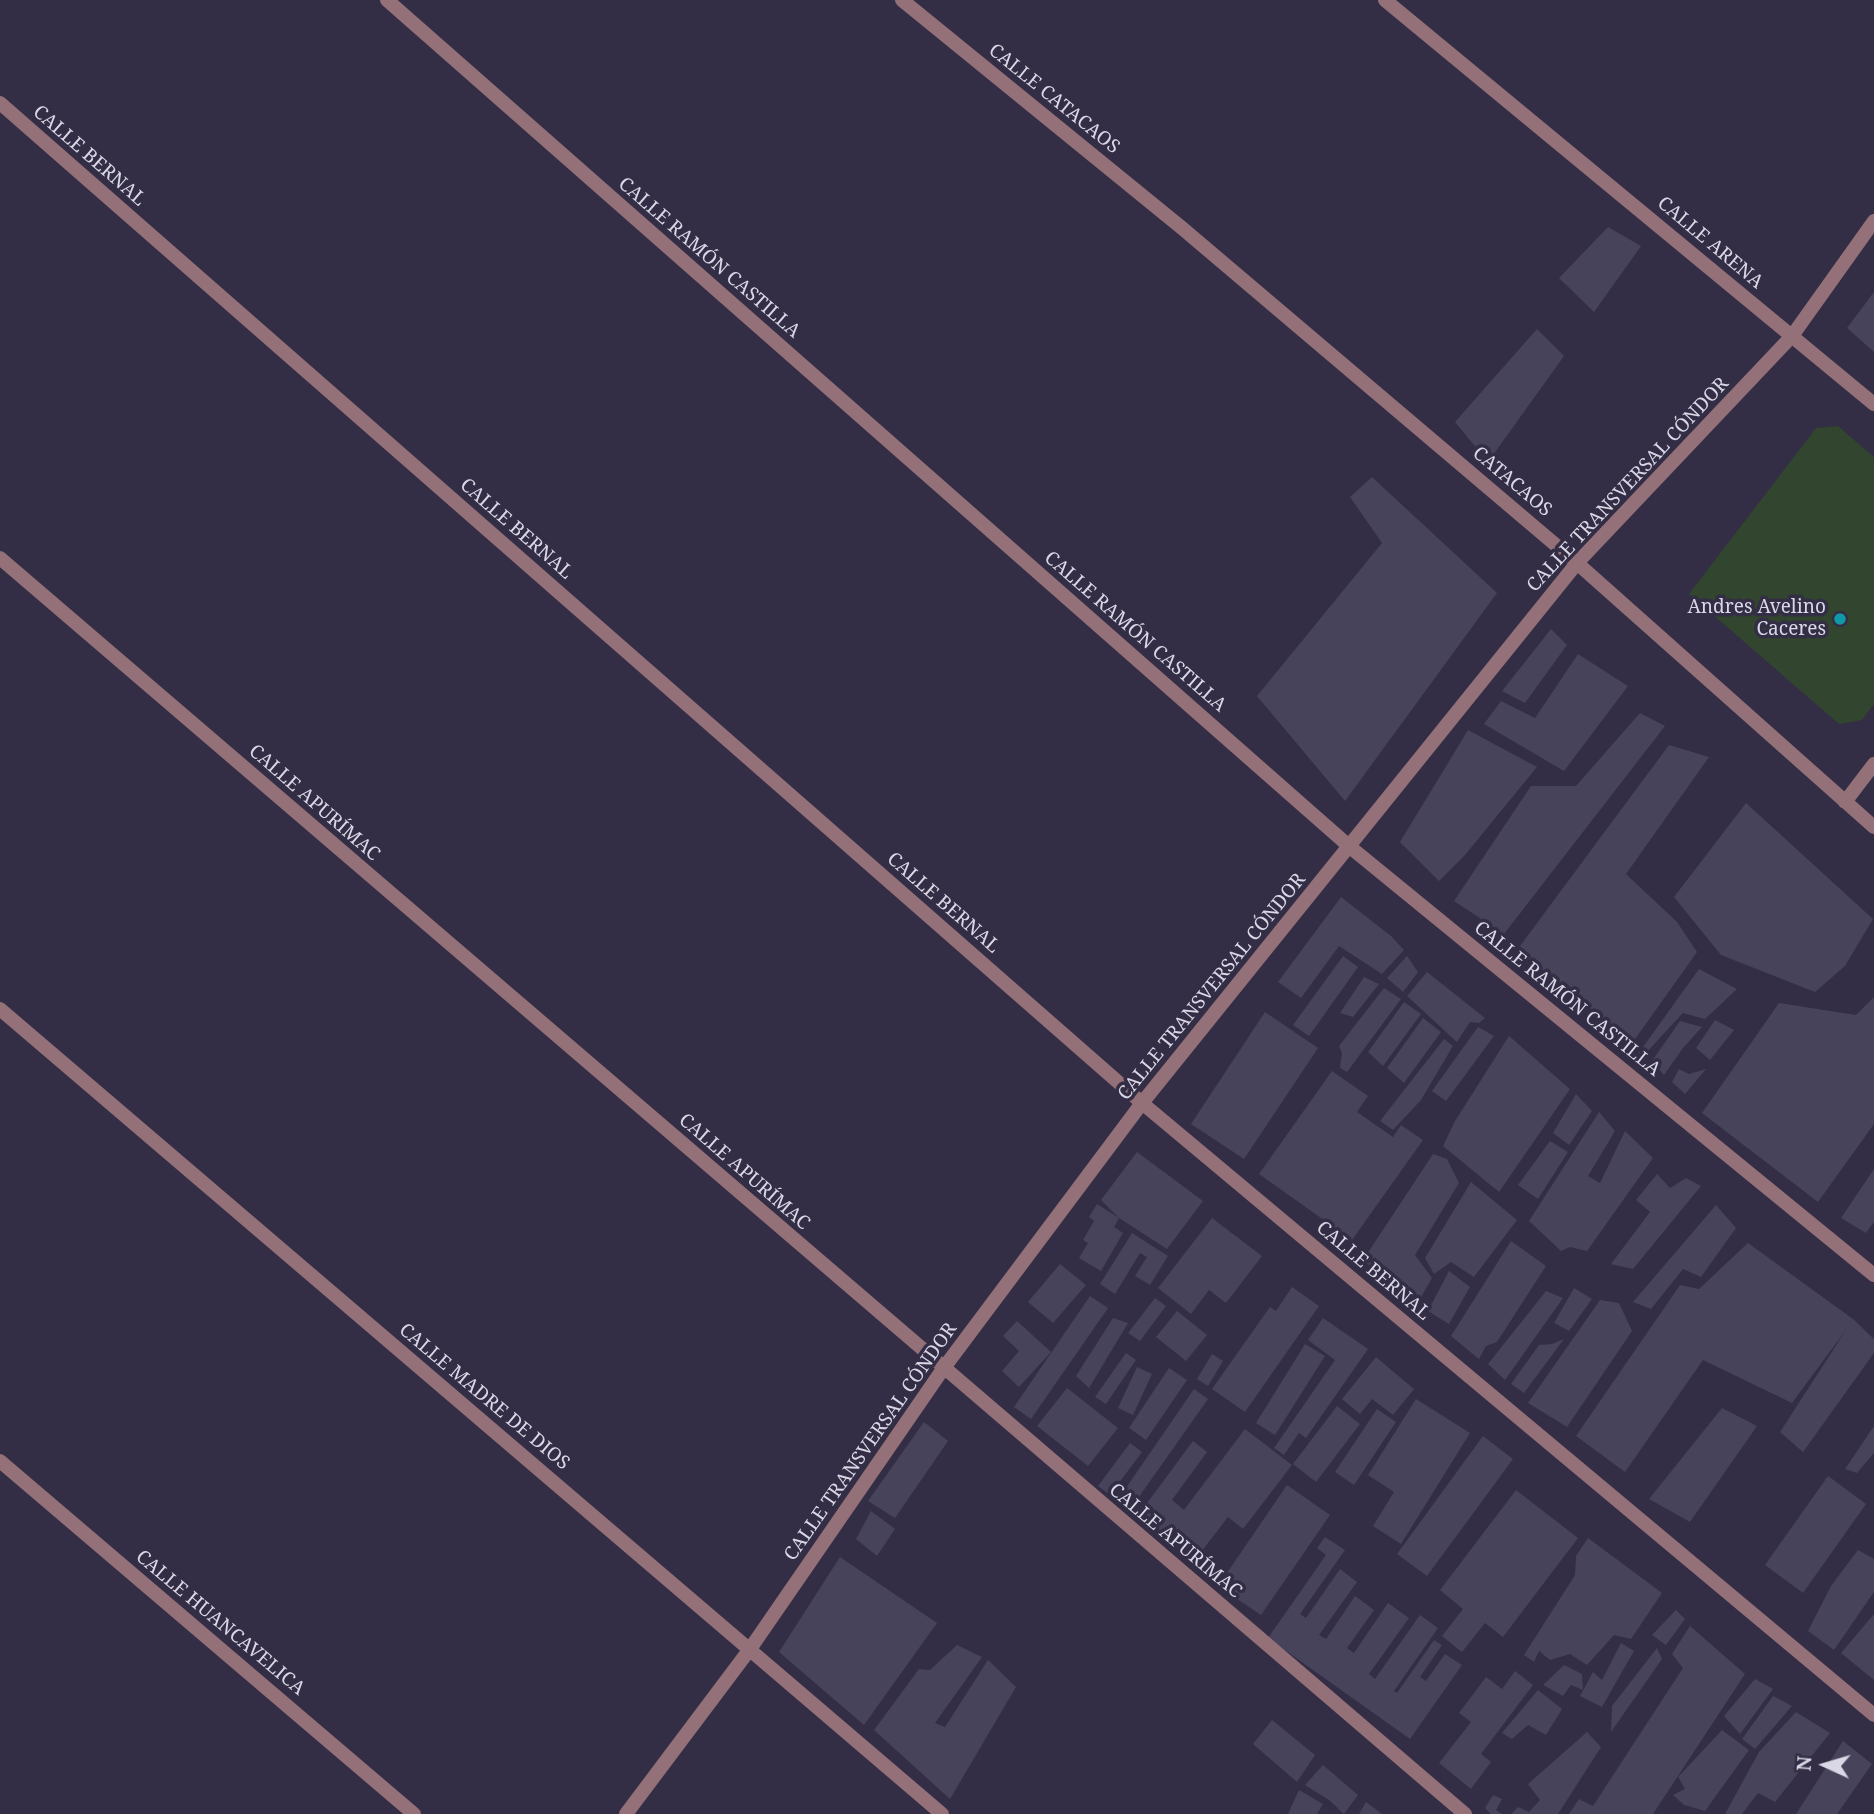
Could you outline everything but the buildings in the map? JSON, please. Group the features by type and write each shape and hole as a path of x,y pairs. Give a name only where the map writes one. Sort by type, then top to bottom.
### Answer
{"street":[{"name":"CALLE RAMÓN CASTILLA","path":"387,0 1350,846 1874,1275"},
{"name":"CALLE CATACAOS","path":"902,0 1182,228"},
{"name":"CALLE ARENA","path":"1385,0 1874,404"},
{"name":"CALLE BERNAL","path":"0,103 1142,1103 1874,1715"},
{"name":"CALLE TRANSVERSAL CÓNDOR","path":"626,1814 750,1649 943,1369 1142,1103 1577,563 1792,336 1874,221"},
{"name":"CATACAOS","path":"1182,228 1577,563 1874,827"},
{"name":"CALLE APURÍMAC","path":"0,558 1465,1814"},
{"path":"1845,802 1874,764"},
{"name":"CALLE MADRE DE DIOS","path":"0,1009 942,1814"},
{"name":"CALLE HUANCAVELICA","path":"0,1461 414,1814"}],"green space":[{"path":"1838,426 1874,457 1874,704 1862,720 1839,724 1689,594 1816,428"}],"place":[{"name":"Andres Avelino Caceres","path":"1840,619"}]}
